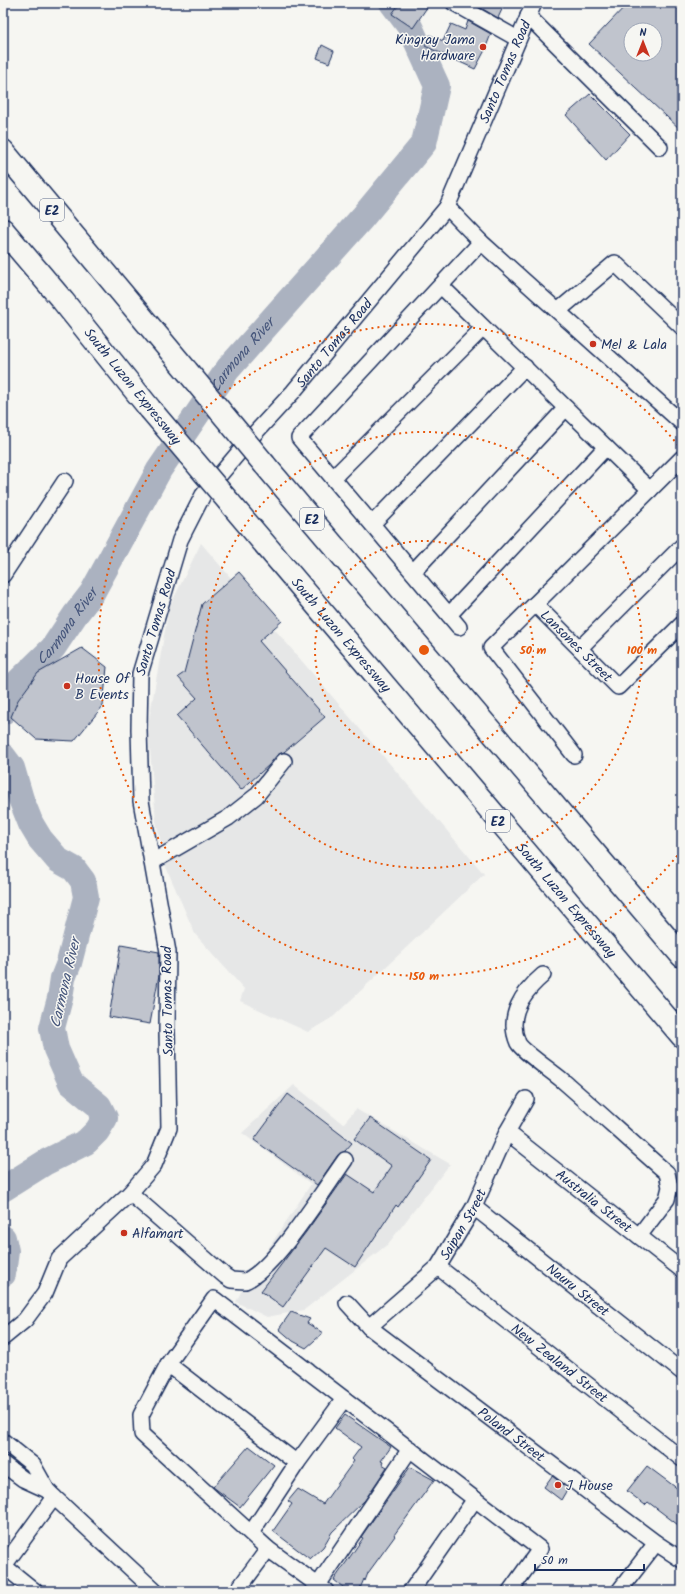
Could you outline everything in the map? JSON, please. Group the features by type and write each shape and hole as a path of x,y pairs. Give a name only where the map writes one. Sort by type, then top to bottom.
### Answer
{"highway":[{"name":"E2","path":"3,151 265,465 682,956"},
{"name":"South Luzon Expressway","path":"3,230 63,300 150,409 682,1036"}],"street":[{"path":"454,3 518,39"},
{"path":"531,10 660,147"},
{"name":"Santo Tomas Road","path":"3,1338 25,1320 45,1293 59,1258 130,1193 154,1165 169,1128 167,1031 168,952 141,801 139,729 140,674 180,540 203,495 256,432 298,386 447,207 531,10"},
{"path":"447,207 481,242 559,310 682,423"},
{"path":"459,627 299,438 481,242"},
{"path":"559,310 615,263 682,327"},
{"path":"441,286 650,490"},
{"path":"333,478 483,328"},
{"path":"372,524 525,367"},
{"path":"413,572 566,408"},
{"path":"449,615 606,447"},
{"path":"574,755 491,648 682,458"},
{"path":"3,575 65,481"},
{"path":"580,648 682,546"},
{"name":"Lansones Street","path":"535,604 618,687 682,624"},
{"path":"152,862 234,814 256,796 284,761"},
{"path":"543,975 529,987 515,1009 515,1032 519,1045 563,1080 667,1173 670,1187 667,1199 639,1236"},
{"name":"Saipan Street","path":"370,1327 438,1267 474,1206 507,1132 526,1099"},
{"name":"Australia Street","path":"507,1132 682,1270"},
{"path":"130,1193 225,1276 231,1280 245,1281 266,1266 279,1251 345,1160"},
{"name":"Nauru Street","path":"474,1206 682,1372"},
{"name":"New Zealand Street","path":"438,1267 682,1459"},
{"path":"410,1449 322,1588 250,1533 142,1434 141,1415 168,1364 214,1299 344,1399 410,1449 540,1549 510,1591"},
{"name":"Poland Street","path":"347,1303 370,1327 656,1543 682,1560"},
{"path":"168,1364 296,1463"},
{"path":"250,1533 296,1463 344,1399"},
{"path":"3,1440 34,1465 50,1493"},
{"path":"3,1464 23,1479 50,1493 152,1590"},
{"path":"35,1591 3,1566 50,1493"},
{"path":"411,1591 475,1499"},
{"path":"618,1591 656,1543"},
{"path":"237,1591 268,1548"}],"shaded area":[{"path":"201,543 484,874 333,1017 308,1032 240,1001 244,989 195,934 166,867 156,821 148,725 169,608"},
{"path":"294,1085 343,1124 356,1109 450,1164 388,1244 304,1310 267,1317 236,1302 246,1282 311,1184 242,1133"}],"building":[{"path":"400,3 430,3 413,28 392,14"},
{"path":"477,3 505,3 498,18 476,5"},
{"path":"628,3 682,3 682,131 589,44"},
{"path":"468,21 491,34 475,69 425,46 430,35 443,41 451,24 465,30"},
{"path":"322,45 334,51 329,63 317,58"},
{"path":"590,94 630,134 606,160 566,115"},
{"path":"239,572 282,621 259,641 325,717 284,752 277,755 269,765 241,790 177,716 197,698 178,677 184,673 202,604"},
{"name":"House Of B Events","path":"82,648 107,667 103,706 74,741 36,739 11,717 18,700 38,673"},
{"path":"121,945 159,952 159,975 150,1024 109,1017"},
{"path":"288,1094 352,1143 345,1151 338,1155 317,1185 254,1140"},
{"path":"370,1118 431,1160 398,1207 396,1205 355,1267 326,1248 283,1307 261,1291 306,1232 347,1174 374,1192 392,1166 354,1139"},
{"path":"291,1312 310,1319 307,1323 323,1333 306,1348 293,1341 279,1329"},
{"path":"345,1415 391,1447 381,1461 383,1462 382,1464 387,1467 365,1500 332,1532 323,1547 310,1559 273,1531 292,1504 288,1501 298,1489 323,1504 354,1461 352,1459 361,1447 335,1428"},
{"path":"249,1446 274,1465 240,1507 213,1487"},
{"path":"647,1466 682,1492 682,1528 648,1502 645,1505 627,1491"},
{"path":"410,1467 434,1480 368,1573 359,1591 348,1591 334,1580 363,1538 361,1537"},
{"name":"J House","path":"552,1476 568,1488 561,1500 544,1487"}],"waterway":[{"name":"Carmona River","path":"3,712 7,701 18,682 53,648 92,593 159,470 228,369 362,218 424,143 437,86 410,27 392,3"},
{"name":"Carmona River","path":"3,756 12,768 21,799 31,824 40,839 58,860 74,869 83,881 86,897 69,963 63,978 60,998 52,1028 56,1049 71,1083 99,1106 105,1118 97,1131 86,1142 46,1162 3,1189"},
{"name":"Carmona River","path":"3,1238 6,1251 3,1274"}],"place":[{"name":"Kingray Jama Hardware","path":"483,47"},
{"name":"Mel & Lala","path":"593,344"},
{"name":"House Of B Events","path":"67,686"},
{"name":"Alfamart","path":"124,1233"},
{"name":"J House","path":"558,1485"}]}
